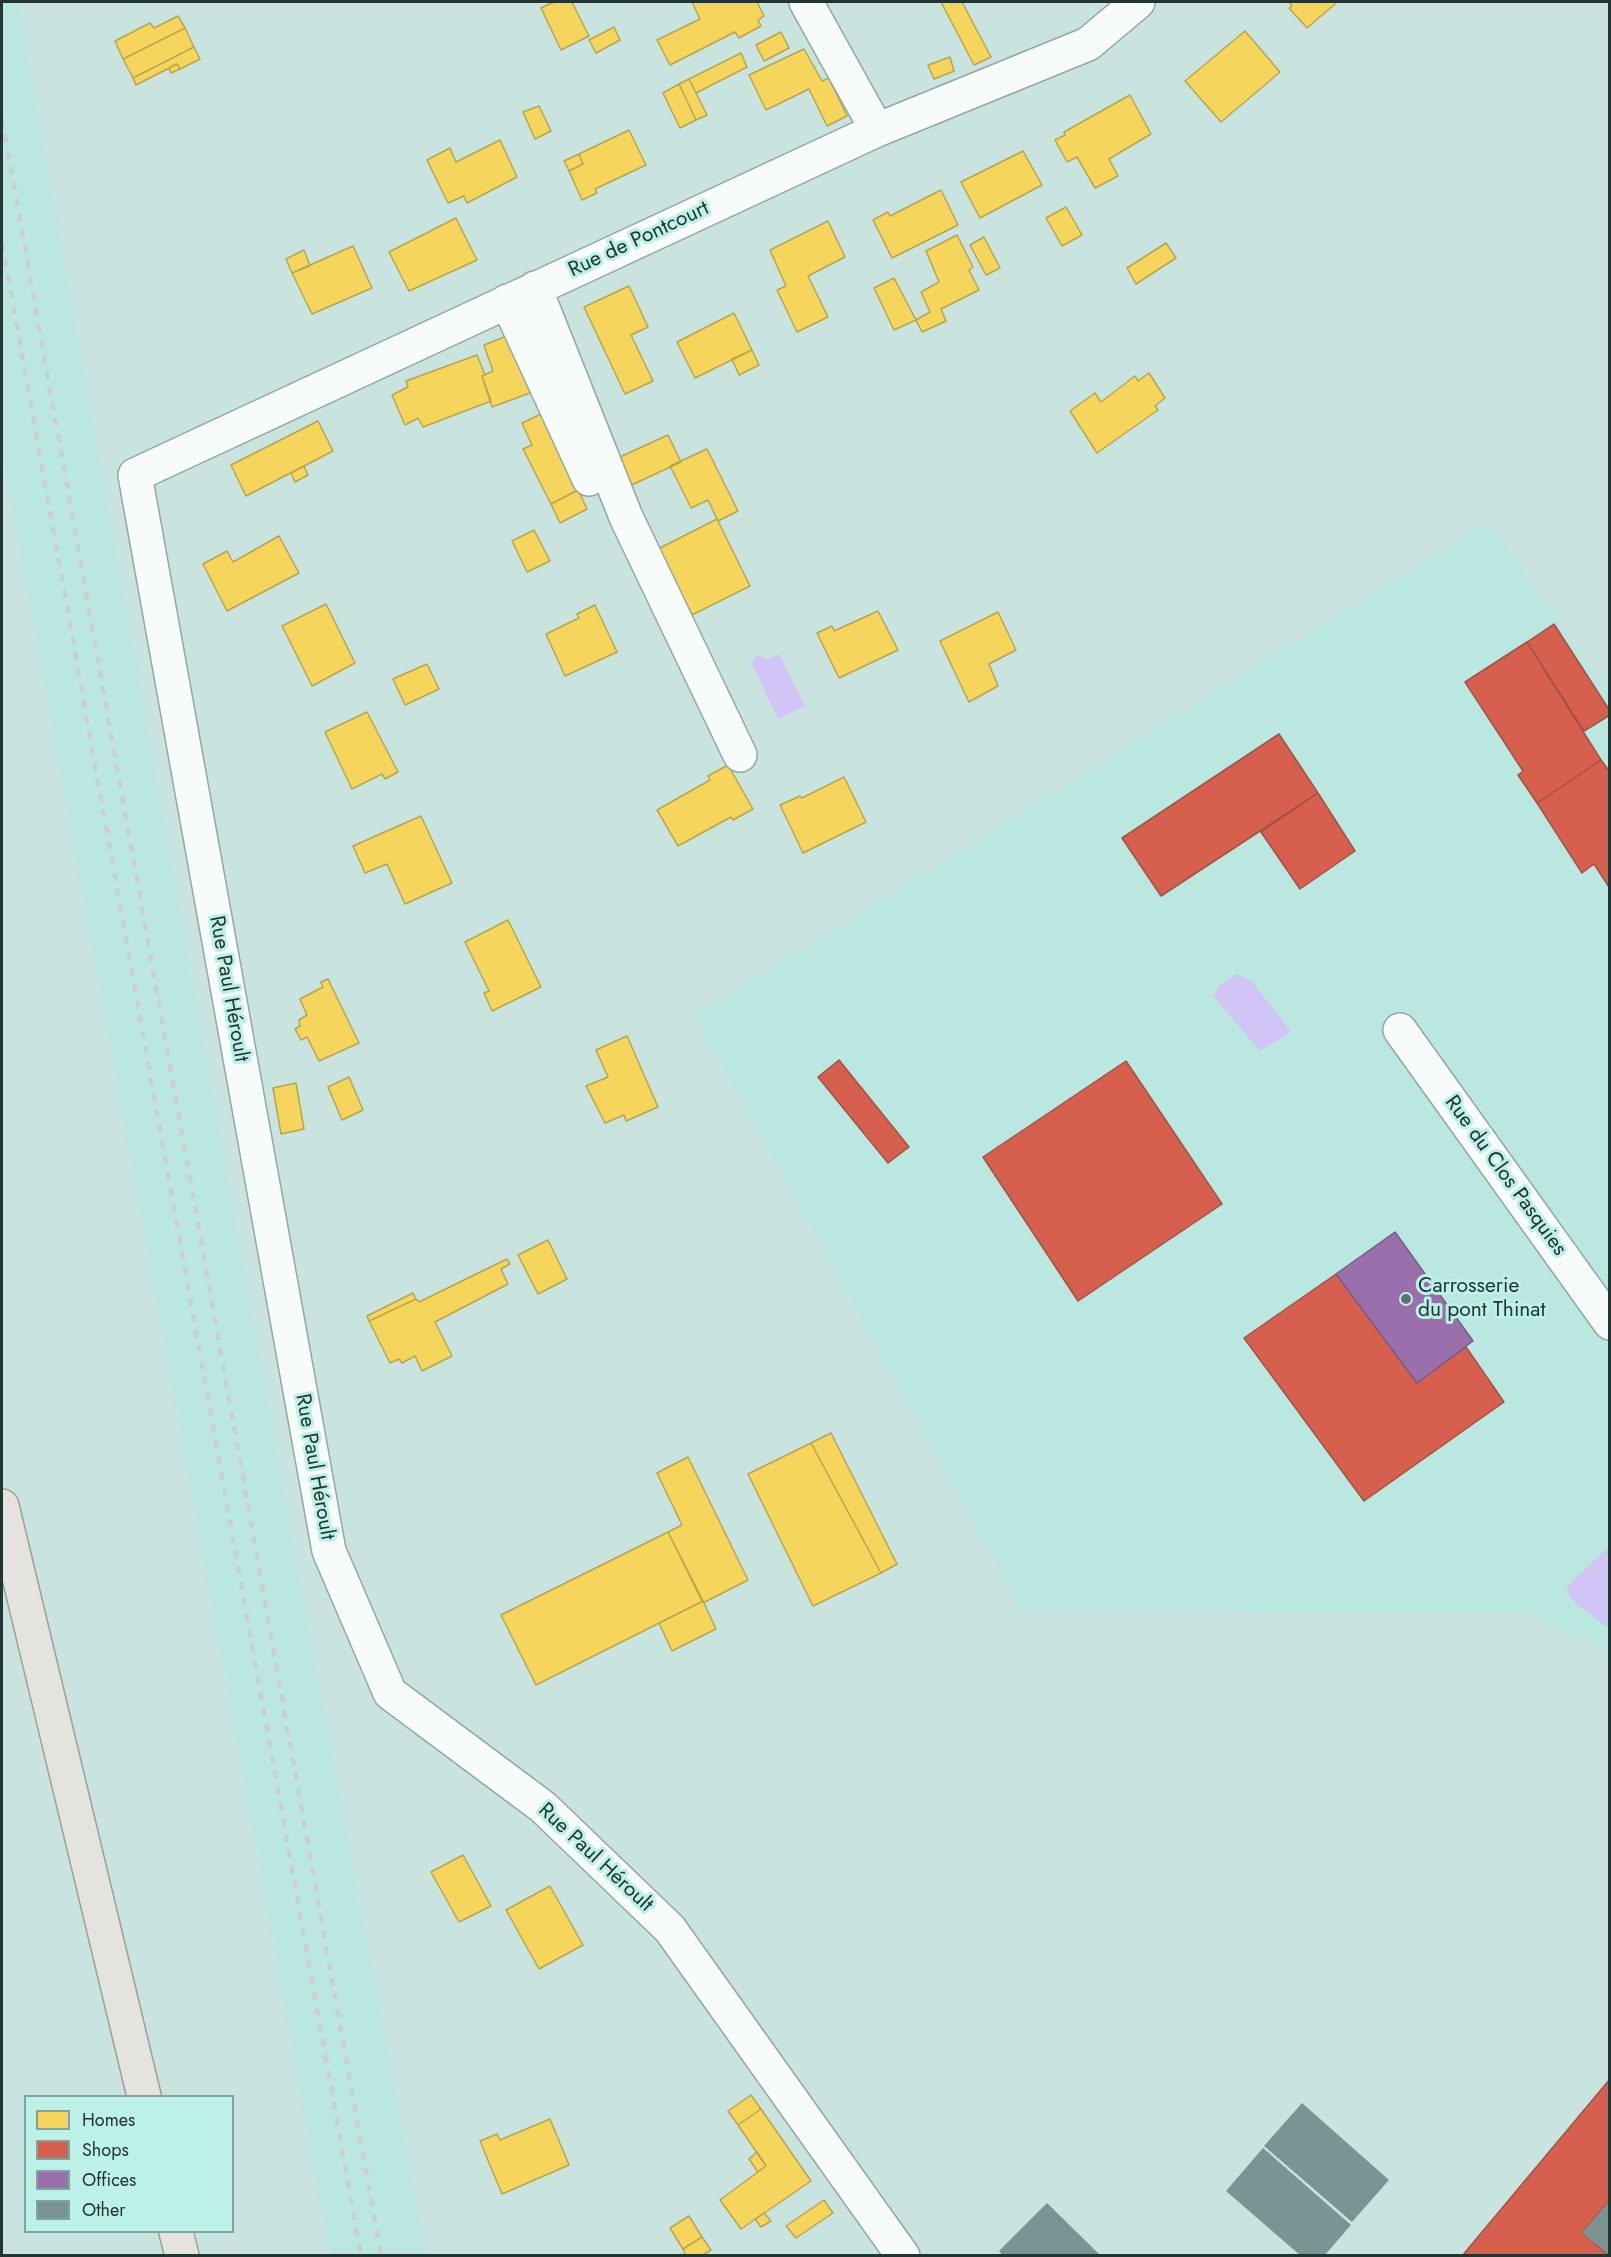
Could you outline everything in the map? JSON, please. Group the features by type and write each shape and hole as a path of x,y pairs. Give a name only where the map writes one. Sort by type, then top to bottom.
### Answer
{"main road":[{"path":"2,1506 144,2095"},
{"path":"176,2233 182,2256"}],"street":[{"path":"806,2 878,130"},
{"name":"Rue de Pontcourt","path":"135,475 878,130 1088,44 1138,2"},
{"path":"521,294 626,517 726,751"},
{"name":"Rue Paul Héroult","path":"135,475 329,1551 380,1672 390,1693 543,1808 670,1929 903,2256"},
{"name":"Rue du Clos Pasquies","path":"1400,1030 1610,1323"}],"shaded area":[{"path":"2,2 18,2 301,1588 426,2255 330,2255 2,453"},
{"path":"1490,521 1609,696 1609,1651 1526,1612 1021,1609 695,1016"},
{"path":"779,654 805,706 778,719 752,664 757,656 767,659"},
{"path":"1236,974 1252,981 1291,1032 1260,1051 1213,996 1221,984"},
{"path":"1609,1547 1609,1628 1577,1605 1569,1595 1567,1588"}],"building: Homes":[{"path":"554,2 572,2 589,36 561,50 541,8"},
{"path":"692,2 757,2 764,16 758,20 761,26 739,38 735,32 670,65 657,40 700,19"},
{"path":"941,2 962,2 991,57 974,65"},
{"path":"1289,2 1334,2 1335,4 1307,28 1289,8 1292,6"},
{"path":"178,16 185,28 123,59 115,41 150,23 154,28"},
{"path":"614,27 620,40 596,53 589,40"},
{"path":"185,28 194,47 133,78 123,59"},
{"path":"1245,31 1280,72 1221,122 1185,81"},
{"path":"781,32 789,48 764,61 756,45"},
{"path":"194,47 200,59 180,69 177,64 136,85 133,78"},
{"path":"804,49 822,81 829,78 847,116 827,126 809,89 766,110 749,75"},
{"path":"741,53 747,67 696,93 689,79"},
{"path":"950,57 954,71 934,79 928,65"},
{"path":"177,64 180,69 171,73 169,68"},
{"path":"689,79 707,115 696,120 679,84"},
{"path":"679,84 696,120 680,128 663,93"},
{"path":"1130,95 1151,134 1109,159 1118,176 1095,188 1077,157 1067,162 1055,140 1065,135 1064,132"},
{"path":"539,106 551,131 535,139 523,112"},
{"path":"629,130 646,165 595,189 597,193 582,200 569,171 583,164 579,154"},
{"path":"500,140 517,177 467,203 464,196 448,203 427,160 450,148 456,162"},
{"path":"1023,151 1042,185 980,218 961,182"},
{"path":"579,154 583,164 569,171 564,161"},
{"path":"941,190 958,225 892,258 873,220 888,212 890,216"},
{"path":"1066,207 1082,235 1062,246 1046,218"},
{"path":"456,218 477,260 409,291 389,252"},
{"path":"828,221 845,257 808,276 828,317 797,332 777,290 786,286 770,250"},
{"path":"957,235 973,267 969,270 979,290 941,309 946,321 922,332 916,320 930,312 921,292 939,282 926,251"},
{"path":"984,237 1000,268 986,275 970,245"},
{"path":"1166,243 1176,258 1136,284 1127,268"},
{"path":"353,246 372,288 312,314 292,273"},
{"path":"304,250 310,266 292,273 286,259"},
{"path":"894,278 916,320 894,330 874,288"},
{"path":"629,286 648,327 631,335 653,381 625,394 584,307"},
{"path":"734,313 752,350 695,378 677,342"},
{"path":"509,335 530,393 492,407 482,376 493,371 484,345"},
{"path":"752,350 759,365 739,375 732,359"},
{"path":"477,355 485,375 482,376 491,401 423,427 418,418 405,425 392,395 408,387 406,381"},
{"path":"1149,373 1165,398 1155,406 1158,410 1097,453 1070,411 1095,393 1101,402 1135,376 1138,381"},
{"path":"541,414 578,490 551,504 523,449 532,445 522,423"},
{"path":"318,421 333,451 246,496 231,465"},
{"path":"668,435 681,462 623,489 611,461"},
{"path":"707,449 738,511 718,521 708,500 691,508 670,466"},
{"path":"304,466 308,475 295,482 291,473"},
{"path":"578,490 587,509 560,523 551,504"},
{"path":"717,519 750,586 686,618 654,551"},
{"path":"534,530 550,561 527,572 512,541"},
{"path":"279,536 299,573 227,611 203,564 227,551 233,562"},
{"path":"326,604 355,663 312,686 282,626"},
{"path":"595,605 617,652 565,676 546,634 579,618 577,614"},
{"path":"878,611 898,650 839,678 817,633 832,626 834,631"},
{"path":"998,612 1016,650 989,664 998,686 969,702 940,641"},
{"path":"427,664 439,689 405,705 393,679"},
{"path":"367,712 398,772 385,779 382,774 352,789 325,732"},
{"path":"728,765 753,809 733,820 731,817 678,846 657,810 710,780 708,776"},
{"path":"844,777 866,822 803,853 780,805 800,796 802,798"},
{"path":"421,816 452,883 405,904 387,864 365,873 353,846"},
{"path":"508,920 541,987 492,1011 484,993 489,991 465,942"},
{"path":"328,979 359,1043 319,1061 307,1037 301,1040 295,1029 300,1026 299,1020 307,1015 300,999 323,987 321,982"},
{"path":"627,1036 658,1107 626,1121 624,1115 605,1123 586,1086 608,1077 596,1050"},
{"path":"349,1077 363,1110 342,1120 328,1087"},
{"path":"296,1083 304,1129 281,1134 273,1088"},
{"path":"548,1240 567,1279 538,1294 518,1255"},
{"path":"507,1259 510,1264 501,1269 508,1284 435,1322 452,1356 422,1371 415,1356 402,1363 399,1359 390,1363 369,1321 416,1299 419,1302"},
{"path":"413,1293 416,1299 369,1321 367,1316"},
{"path":"831,1433 897,1564 881,1573 811,1443"},
{"path":"811,1443 881,1573 813,1606 748,1474"},
{"path":"688,1457 748,1580 703,1603 668,1532 682,1525 657,1473"},
{"path":"668,1532 703,1601 536,1685 501,1615"},
{"path":"703,1601 716,1629 672,1651 659,1623"},
{"path":"463,1855 491,1906 459,1922 431,1872"},
{"path":"550,1886 583,1945 539,1969 506,1910"},
{"path":"751,2095 761,2109 738,2125 728,2111"},
{"path":"761,2109 811,2181 741,2229 720,2200 766,2166 738,2125"},
{"path":"550,2119 569,2165 502,2194 480,2141 497,2134 500,2140"},
{"path":"757,2152 766,2166 758,2172 749,2159"},
{"path":"824,2200 833,2213 796,2238 786,2226"},
{"path":"764,2213 771,2221 761,2227 755,2219"},
{"path":"689,2216 702,2237 683,2249 670,2228"},
{"path":"702,2237 711,2250 701,2256 686,2256 683,2249"}],"building: Shops":[{"path":"1554,624 1610,711 1610,715 1584,731 1527,642"},
{"path":"1527,642 1601,760 1537,803 1518,775 1523,771 1465,682"},
{"path":"1279,734 1318,793 1161,896 1122,838"},
{"path":"1601,760 1610,772 1609,887 1594,864 1582,873 1537,803"},
{"path":"1318,793 1355,851 1300,889 1261,832"},
{"path":"839,1060 909,1147 888,1163 818,1077"},
{"path":"1126,1061 1222,1204 1078,1301 983,1157"},
{"path":"1336,1274 1417,1383 1466,1347 1504,1402 1364,1501 1244,1338"},
{"path":"1610,2079 1610,2200 1582,2233 1610,2256 1462,2256"}],"building: Offices":[{"path":"1395,1232 1473,1341 1417,1383 1336,1274"}],"building: Other":[{"path":"1302,2103 1389,2180 1352,2222 1264,2146"},
{"path":"1263,2148 1351,2225 1324,2256 1301,2256 1226,2191"},
{"path":"1610,2200 1610,2255 1582,2233"},
{"path":"1047,2203 1101,2256 1003,2256 999,2251"}],"railway":[{"path":"2,119 381,2256"},
{"path":"2,243 361,2256"}],"place":[{"name":"Carrosserie du pont Thinat","path":"1406,1299"}]}
